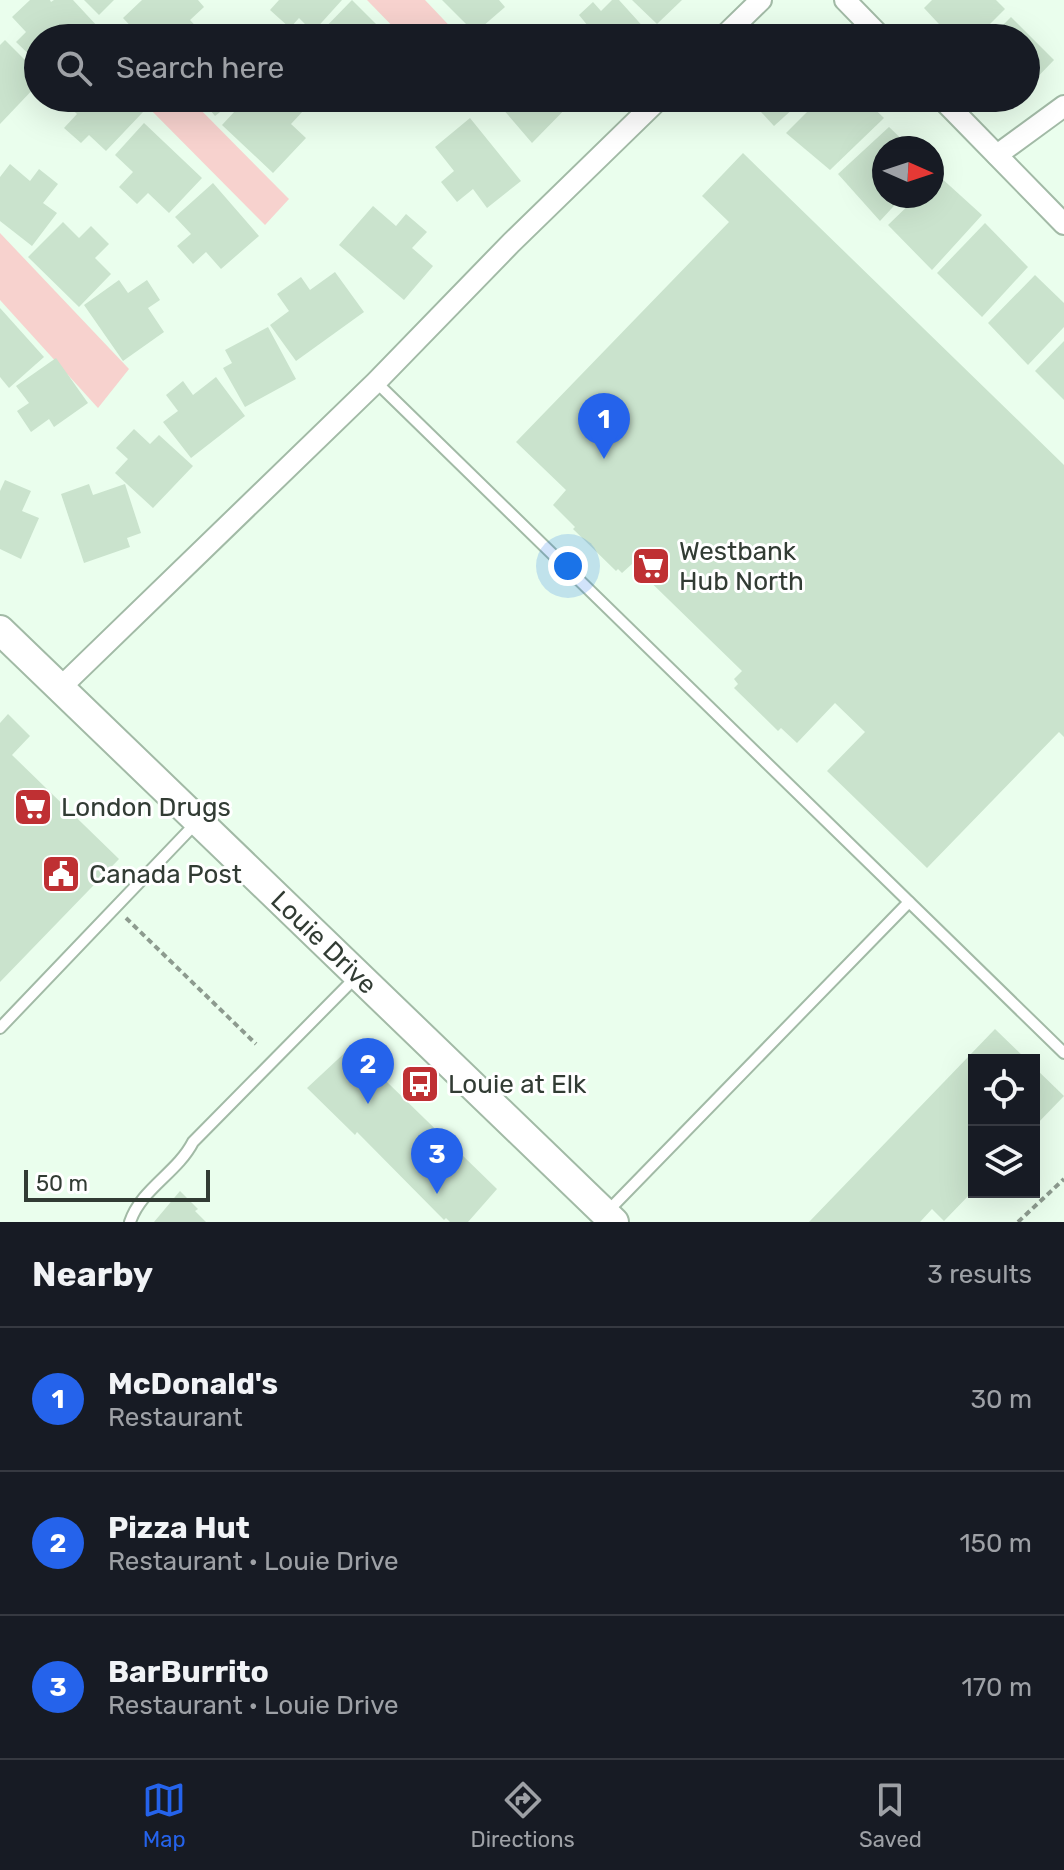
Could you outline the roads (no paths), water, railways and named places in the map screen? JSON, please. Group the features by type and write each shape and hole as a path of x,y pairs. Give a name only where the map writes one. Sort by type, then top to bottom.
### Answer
{"street":[{"path":"736,24 761,0"},
{"path":"845,0 868,24"},
{"path":"997,155 1064,106"},
{"path":"60,688 376,382 511,243 646,112"},
{"path":"955,112 1064,224"},
{"name":"Louie Drive","path":"0,630 357,976 602,1220"}],"lane":[{"path":"376,382 1064,1053"},
{"path":"0,1028 198,821"},
{"path":"602,1220 909,902"},
{"path":"130,1222 135,1207 185,1157 193,1142 357,976"}],"place":[{"name":"McDonald's","path":"604,459"},
{"name":"Westbank Hub North","path":"651,566"},
{"name":"London Drugs","path":"33,807"},
{"name":"Canada Post","path":"61,874"},
{"name":"Louie at Elk","path":"420,1084"},
{"name":"Pizza Hut","path":"368,1104"},
{"name":"BarBurrito","path":"437,1194"}]}
